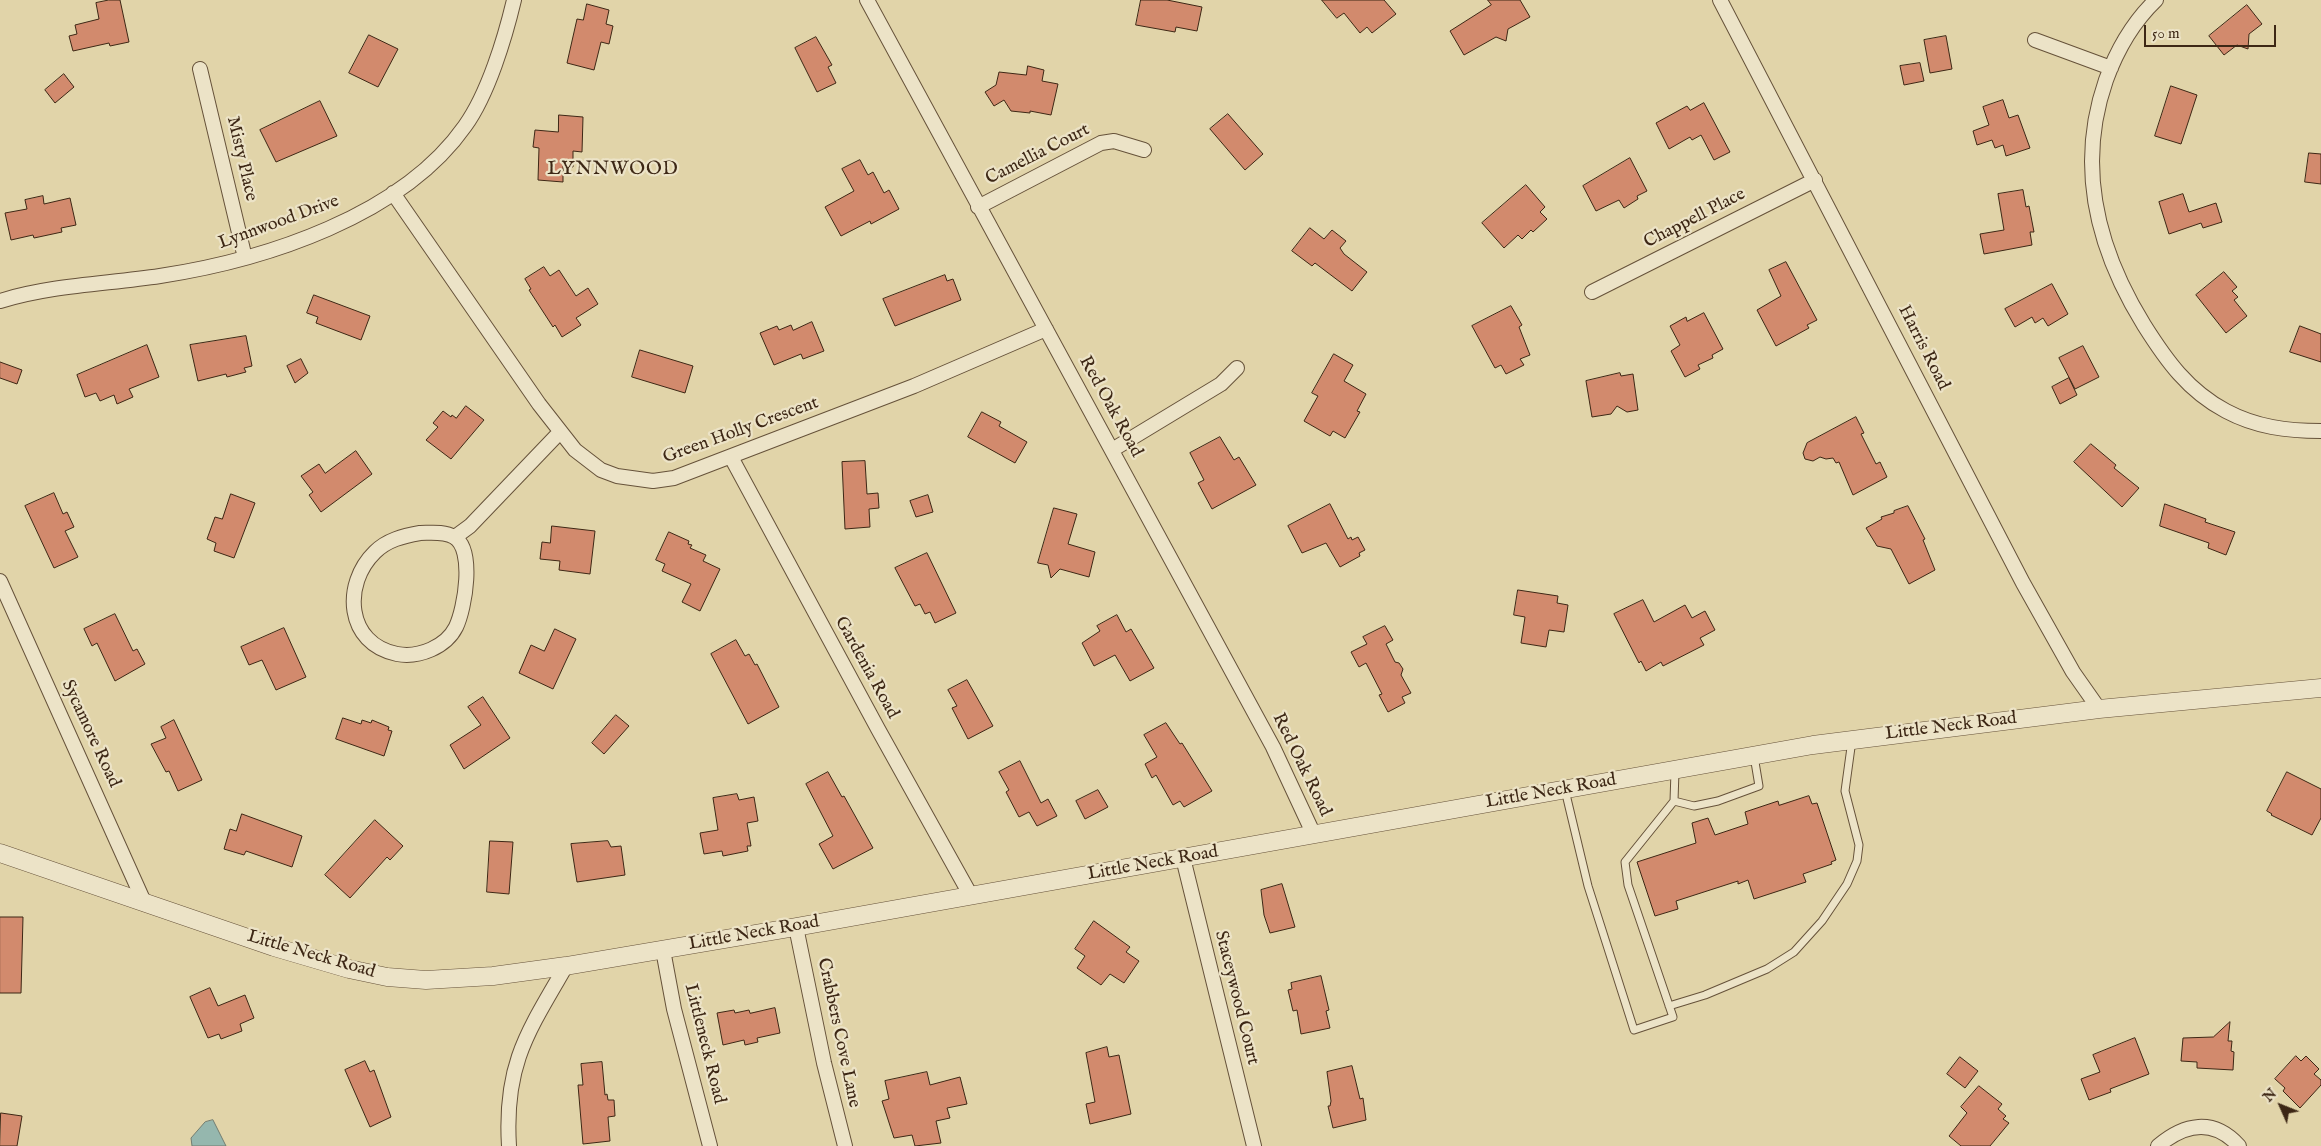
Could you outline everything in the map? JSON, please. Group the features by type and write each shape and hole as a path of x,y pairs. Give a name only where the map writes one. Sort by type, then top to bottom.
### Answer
{"street":[{"name":"Lynnwood Drive","path":"0,301 48,290 205,268 245,258 312,235 353,216 393,193 422,173 444,153 466,126 480,100 508,26 514,0"},
{"name":"Red Oak Road","path":"867,0 1273,747 1314,835"},
{"name":"Harris Road","path":"1720,0 2023,583 2073,672 2098,709"},
{"path":"2156,0 2134,24 2110,68 2101,94 2094,128 2091,163 2094,194 2102,233 2112,263 2128,298 2164,358 2182,379 2203,396 2226,411 2250,422 2284,430 2321,431"},
{"path":"2036,40 2110,68"},
{"name":"Misty Place","path":"200,69 245,258"},
{"name":"Camellia Court","path":"978,207 1101,143 1125,143 1144,150"},
{"name":"Chappell Place","path":"1592,292 1815,180"},
{"name":"Green Holly Crescent","path":"393,193 574,450 594,466 616,476 637,481 674,478 731,457 914,386 1046,330"},
{"path":"1112,450 1221,384 1237,368"},
{"path":"455,538 470,526 560,432"},
{"name":"Gardenia Road","path":"731,457 873,720 971,896"},
{"path":"420,533 446,534 455,538 464,550 466,564 466,587 462,610 456,628 440,645 426,652 411,655 396,654 380,647 368,638 359,626 354,612 354,588 364,564 376,551 403,536 420,533"},
{"name":"Sycamore Road","path":"0,581 145,904"},
{"name":"Little Neck Road","path":"0,853 274,947 349,969 387,977 426,980 484,977 566,966 796,927 1852,739 2098,709 2321,688"},
{"name":"Staceywood Court","path":"1182,858 1254,1146"},
{"name":"Crabbers Cove Lane","path":"796,927 824,1063 845,1146"},
{"name":"Littleneck Road","path":"663,950 674,1010 710,1146"},
{"path":"509,1146 508,1100 518,1055 531,1027 566,966"},
{"path":"2158,1146 2174,1133 2185,1128 2200,1127 2215,1129 2228,1136 2239,1146"}],"lane":[{"path":"1669,1006 1767,970 1794,952 1822,921 1842,892 1857,861 1859,845 1845,790 1852,739"},
{"path":"1674,801 1694,806 1718,801 1759,786 1754,756"},
{"path":"1565,790 1588,886 1634,1030 1673,1017 1628,885 1625,862 1674,801 1675,770"}],"water":[{"path":"213,1120 226,1146 192,1146 191,1138 205,1122"}],"building":[{"path":"120,0 129,42 110,46 109,43 73,51 69,36 77,34 75,25 99,19 96,3"},
{"path":"1141,0 1167,0 1202,7 1197,31 1176,27 1175,32 1136,25"},
{"path":"1322,0 1384,0 1396,14 1372,33 1367,27 1360,33 1344,13 1337,18"},
{"path":"1488,0 1520,0 1530,17 1508,29 1506,41 1496,37 1464,55 1450,31 1491,5"},
{"path":"587,4 609,10 606,24 613,26 609,44 601,42 594,70 567,63 577,19 583,20"},
{"path":"2247,5 2262,24 2249,34 2248,49 2237,45 2224,55 2209,36"},
{"path":"369,35 398,49 378,87 349,73"},
{"path":"1946,36 1952,69 1930,73 1924,40"},
{"path":"816,37 832,65 828,67 836,83 817,92 795,48"},
{"path":"1920,63 1924,81 1904,85 1900,66"},
{"path":"1028,66 1044,70 1042,81 1058,84 1051,115 1030,111 1030,113 1011,111 1004,100 994,106 985,92 996,85 999,72 1026,75"},
{"path":"64,74 74,87 55,103 45,90"},
{"path":"2171,86 2197,95 2181,144 2155,136"},
{"path":"2003,100 2009,118 2018,115 2030,148 2006,156 2003,145 1995,148 1992,140 1977,145 1973,131 1989,125 1983,107"},
{"path":"320,101 337,136 276,162 260,130"},
{"path":"1704,103 1730,152 1714,160 1701,135 1692,140 1690,137 1669,149 1656,123 1687,106 1690,110"},
{"path":"1228,114 1263,154 1245,170 1210,129"},
{"path":"559,115 583,117 582,152 573,151 573,167 563,166 563,182 538,180 539,148 533,147 535,130 558,132"},
{"path":"2309,153 2321,154 2321,184 2305,182"},
{"path":"1630,158 1647,191 1637,196 1638,199 1624,208 1619,200 1596,211 1583,186"},
{"path":"860,160 868,175 873,172 884,193 889,190 899,209 871,224 870,221 841,236 825,207 854,191 842,169"},
{"path":"1526,185 1545,207 1540,212 1547,219 1522,239 1518,235 1504,248 1482,223"},
{"path":"2023,190 2026,207 2029,206 2034,232 2030,232 2032,245 1984,254 1980,234 2004,230 1998,194"},
{"path":"2183,194 2189,212 2216,203 2222,222 2203,228 2201,223 2169,234 2159,202"},
{"path":"43,196 44,204 70,198 76,225 61,228 62,232 34,238 33,235 11,240 5,213 27,209 25,200"},
{"path":"1310,228 1324,239 1332,230 1346,241 1340,248 1344,254 1367,272 1352,291 1315,263 1312,266 1292,251"},
{"path":"1786,262 1817,320 1807,325 1809,328 1776,346 1757,310 1781,296 1769,270"},
{"path":"544,267 550,276 559,270 576,296 588,288 598,304 576,318 581,325 562,337 555,325 553,327 529,290 531,289 525,279"},
{"path":"2224,272 2237,287 2232,291 2238,297 2234,300 2247,316 2226,333 2196,295"},
{"path":"945,275 947,281 953,279 961,300 895,326 883,299"},
{"path":"2052,284 2068,314 2048,326 2043,318 2035,323 2032,317 2015,327 2005,309"},
{"path":"314,295 370,316 361,340 316,323 318,317 307,313"},
{"path":"1511,306 1522,325 1519,327 1530,355 1520,359 1524,365 1506,374 1501,365 1495,368 1472,326"},
{"path":"1704,313 1723,349 1712,355 1713,358 1698,365 1700,369 1685,377 1671,351 1680,345 1670,326 1686,317 1687,321"},
{"path":"812,322 824,351 803,359 801,354 774,365 760,333 777,326 779,330 791,325 793,330"},
{"path":"2300,326 2321,334 2321,362 2290,352"},
{"path":"246,336 252,366 244,368 246,372 227,377 226,374 198,381 190,345"},
{"path":"147,345 159,377 129,389 133,397 117,404 114,395 100,401 96,393 85,397 77,375"},
{"path":"2083,346 2099,377 2075,389 2059,358"},
{"path":"640,350 693,366 685,393 632,377"},
{"path":"1334,354 1353,365 1344,381 1366,394 1357,411 1360,412 1345,438 1333,431 1330,436 1304,421 1318,396 1312,393"},
{"path":"301,359 308,373 295,383 287,366"},
{"path":"0,362 22,370 17,384 0,378"},
{"path":"1620,373 1621,376 1633,374 1638,410 1627,412 1617,406 1611,414 1592,417 1586,381"},
{"path":"2069,378 2077,395 2060,404 2052,387"},
{"path":"466,406 484,420 451,459 426,440 438,427 433,423 443,411 456,418"},
{"path":"982,412 1001,422 999,426 1027,442 1015,463 968,437"},
{"path":"1856,417 1864,433 1861,434 1876,464 1880,462 1887,477 1853,495 1839,462 1836,463 1833,458 1826,459 1820,457 1813,461 1805,459 1803,453 1807,443"},
{"path":"1220,437 1234,460 1239,457 1256,485 1212,509 1198,483 1204,480 1190,453"},
{"path":"2091,444 2116,465 2114,468 2139,488 2122,507 2074,462"},
{"path":"356,451 372,474 321,512 309,495 313,492 301,476 319,464 325,473"},
{"path":"865,461 867,494 878,493 879,508 869,509 870,527 845,529 842,462"},
{"path":"54,493 63,514 67,512 74,527 65,531 78,557 54,568 25,506"},
{"path":"231,494 255,503 234,558 214,551 216,543 207,539 215,517 222,519"},
{"path":"928,495 933,512 916,517 910,501"},
{"path":"1330,504 1348,539 1351,537 1352,540 1358,537 1365,550 1359,553 1360,556 1340,567 1326,543 1302,553 1288,526"},
{"path":"2165,504 2206,519 2205,522 2235,532 2226,555 2208,548 2209,543 2160,526"},
{"path":"1908,506 1925,539 1923,540 1935,570 1909,584 1891,549 1877,546 1866,528 1882,519 1881,517"},
{"path":"1054,508 1077,514 1068,544 1095,552 1089,577 1060,569 1051,578 1048,565 1038,563"},
{"path":"552,526 595,531 590,574 559,570 560,561 540,559 542,542 550,543"},
{"path":"669,532 689,541 688,544 692,545 690,548 706,555 703,561 720,569 700,611 682,602 691,584 662,571 665,564 656,560"},
{"path":"927,553 956,613 935,623 930,612 925,614 920,604 915,606 895,568"},
{"path":"1518,590 1558,596 1557,603 1568,605 1564,632 1549,630 1546,647 1521,643 1525,617 1514,615"},
{"path":"1643,600 1654,622 1685,605 1692,618 1705,611 1715,630 1700,638 1704,645 1663,666 1661,662 1646,671 1641,661 1639,663 1614,614"},
{"path":"115,614 133,651 137,649 145,664 115,681 97,643 92,646 84,629"},
{"path":"1117,615 1126,632 1131,629 1154,668 1130,681 1115,655 1094,666 1082,643 1100,631 1097,626"},
{"path":"1385,626 1393,640 1386,644 1395,662 1399,663 1403,669 1401,675 1411,693 1402,697 1405,703 1388,712 1379,695 1382,694 1366,663 1359,667 1351,652 1367,644 1363,637"},
{"path":"284,628 306,677 276,690 262,660 249,665 241,647"},
{"path":"555,629 576,639 553,689 519,673 531,645 544,651"},
{"path":"736,640 745,656 749,654 755,665 757,664 779,707 748,724 711,654"},
{"path":"967,680 993,726 968,739 952,708 957,706 948,690"},
{"path":"483,697 510,738 464,769 450,745 481,725 468,707"},
{"path":"616,715 629,726 604,754 592,743"},
{"path":"343,718 361,724 362,720 371,723 372,720 389,727 388,730 392,731 384,756 336,739"},
{"path":"174,720 202,780 178,791 169,771 166,772 151,744 166,738 161,727"},
{"path":"1166,723 1180,744 1182,743 1212,791 1184,807 1180,801 1173,805 1156,775 1152,778 1145,764 1157,757 1144,735"},
{"path":"1020,761 1041,803 1048,799 1057,816 1037,826 1029,812 1019,817 1006,792 1009,790 999,772"},
{"path":"828,772 842,797 844,796 873,848 833,869 819,844 833,836 806,784"},
{"path":"2287,772 2321,789 2321,818 2312,835 2271,815 2267,811"},
{"path":"1098,790 1108,807 1085,819 1076,801"},
{"path":"737,794 739,800 754,797 758,821 747,823 751,846 747,846 748,851 723,856 722,851 704,854 700,833 718,830 713,798"},
{"path":"1809,796 1812,804 1817,803 1836,860 1831,862 1832,864 1803,874 1806,882 1754,899 1748,880 1738,884 1738,881 1676,901 1678,909 1655,916 1637,862 1696,843 1692,823 1708,818 1715,835 1748,824 1745,812 1778,801 1779,805"},
{"path":"242,814 302,836 292,867 246,851 244,855 224,849 230,829 236,831"},
{"path":"375,820 403,846 390,860 387,857 350,898 325,875"},
{"path":"490,841 513,842 509,894 487,892"},
{"path":"608,841 611,847 621,846 625,875 577,882 571,844"},
{"path":"1282,884 1295,927 1270,933 1264,915 1261,890"},
{"path":"0,917 23,917 21,993 0,993"},
{"path":"1094,921 1130,947 1126,952 1139,961 1124,983 1110,974 1101,985 1077,968 1085,956 1075,949"},
{"path":"1321,976 1329,1010 1326,1011 1330,1028 1301,1034 1297,1010 1293,1011 1288,990 1292,989 1291,983"},
{"path":"210,988 218,1006 245,995 254,1018 240,1024 242,1031 221,1039 219,1034 208,1038 190,997"},
{"path":"775,1008 780,1033 757,1038 758,1042 745,1045 744,1040 723,1045 717,1013 734,1010 735,1013 749,1010 750,1013"},
{"path":"2230,1022 2228,1041 2232,1041 2231,1051 2234,1052 2233,1070 2197,1068 2197,1062 2181,1061 2183,1038 2213,1037"},
{"path":"2135,1038 2149,1074 2110,1089 2111,1092 2089,1100 2081,1079 2100,1072 2093,1055"},
{"path":"1107,1047 1109,1057 1119,1055 1131,1114 1090,1124 1086,1104 1095,1102 1086,1053"},
{"path":"2296,1056 2301,1061 2306,1056 2319,1069 2314,1074 2321,1080 2321,1085 2300,1108 2283,1091 2285,1088 2275,1079"},
{"path":"1960,1057 1978,1071 1965,1088 1947,1074"},
{"path":"365,1061 370,1072 374,1070 391,1117 370,1127 345,1070"},
{"path":"602,1062 605,1095 607,1094 608,1100 614,1100 615,1116 608,1117 610,1141 583,1144 578,1085 583,1085 581,1064"},
{"path":"1352,1066 1360,1099 1363,1098 1366,1120 1333,1128 1328,1106 1330,1106 1331,1101 1327,1072"},
{"path":"927,1072 930,1085 960,1077 967,1104 947,1108 950,1118 936,1121 941,1143 915,1146 912,1135 894,1138 882,1101 889,1099 885,1081"},
{"path":"1979,1086 2002,1104 1998,1109 2006,1116 2003,1119 2009,1123 1990,1146 1961,1146 1949,1136 1967,1113 1961,1107"},
{"path":"1,1113 22,1116 17,1146 0,1146"}],"district":[{"name":"LYNNWOOD","path":"613,170"}]}
